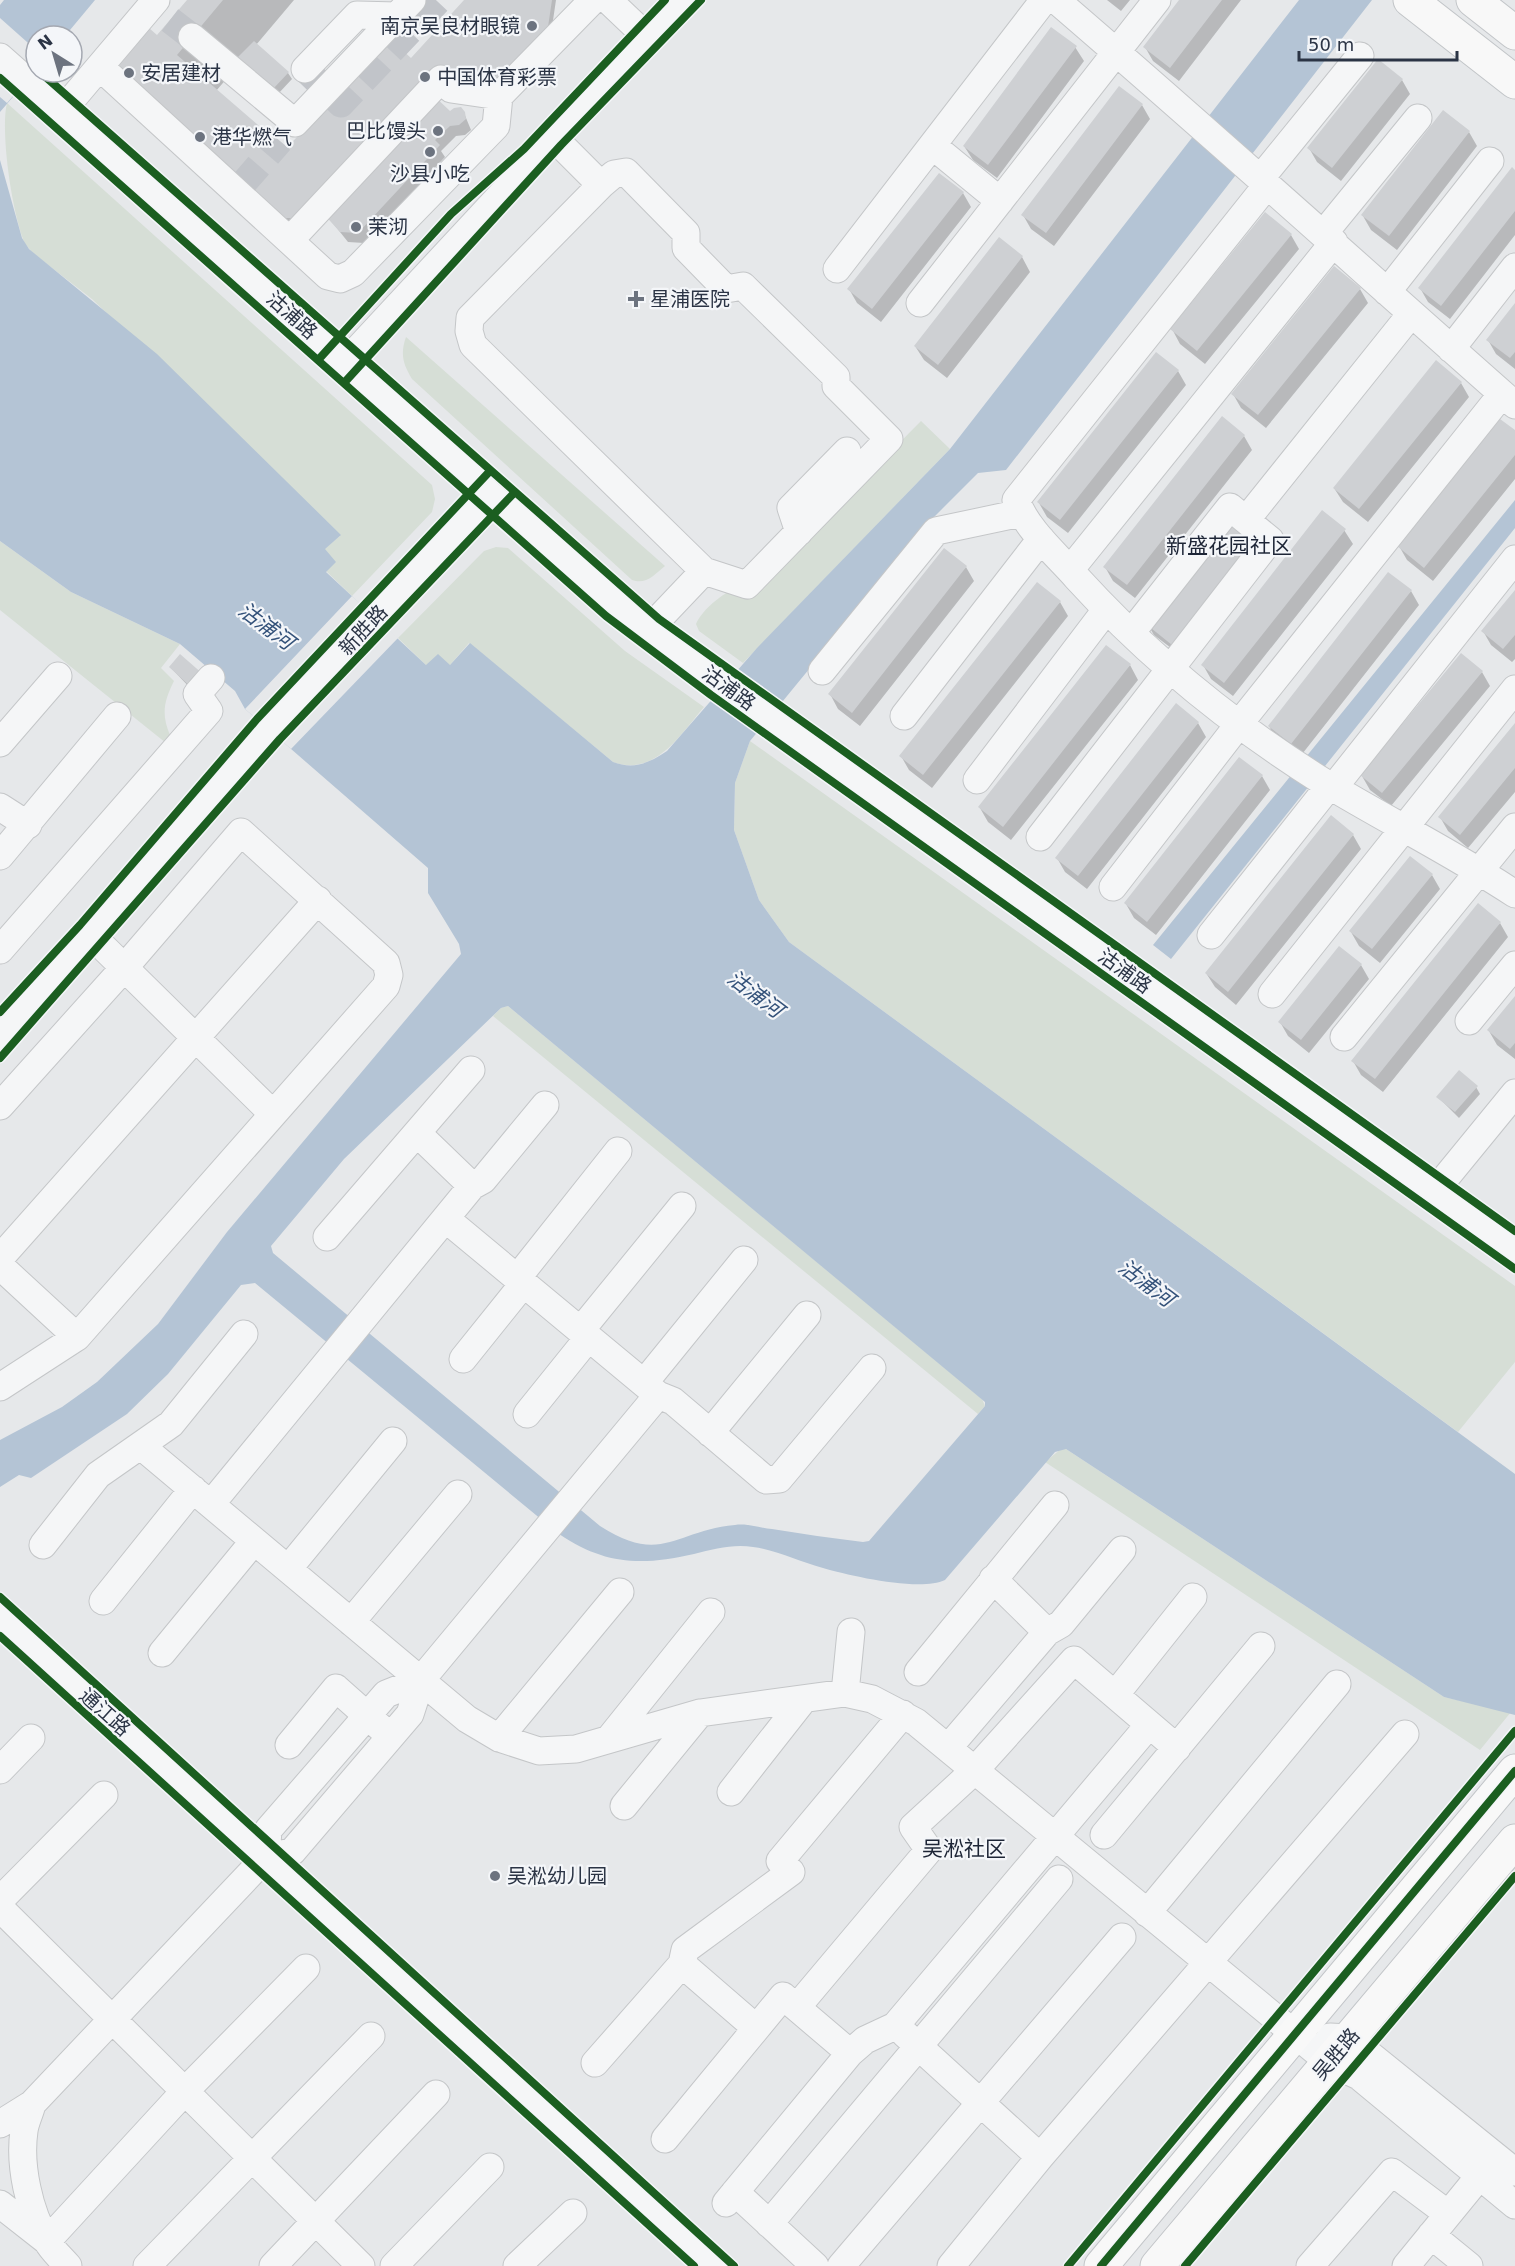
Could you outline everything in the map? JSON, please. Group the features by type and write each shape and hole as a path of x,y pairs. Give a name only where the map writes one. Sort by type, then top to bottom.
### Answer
{"main road":[{"path":"1410,0 1515,82"},
{"path":"1473,0 1515,33"},
{"path":"1101,2266 1515,1771"},
{"name":"吴胜路","path":"1157,2266 1515,1841"}],"street":[{"path":"100,66 238,189 328,276 340,279 353,273 496,126 499,96 593,0"},
{"path":"608,0 648,38"},
{"path":"345,363 682,0"},
{"path":"837,268 1044,0"},
{"path":"1056,0 1329,238 1509,400 1239,723 1113,887"},
{"path":"920,303 1157,0"},
{"path":"62,111 100,66 160,8"},
{"path":"305,69 357,15 405,8"},
{"path":"192,37 288,132 405,8"},
{"path":"1360,56 1258,177 1016,500 1021,513 1041,538 1106,610 1172,669 1239,723 1329,784 1515,894"},
{"name":"沽浦路","path":"0,57 489,494 648,630 1515,1250"},
{"path":"290,240 441,79 451,89 499,96"},
{"path":"1070,570 1329,238 1418,118"},
{"path":"555,139 601,185"},
{"path":"933,146 1000,201"},
{"path":"1387,292 1490,161"},
{"path":"626,172 634,179 686,233 686,248 718,281 726,289 743,286 836,377 836,386 889,439 799,532 747,585 704,571 473,345 469,331 470,318 614,174 626,172"},
{"path":"1451,349 1515,267"},
{"path":"1246,520 1411,314"},
{"path":"799,532 791,508 846,451"},
{"name":"新胜路","path":"0,1038 92,936 270,730 489,494"},
{"path":"1040,837 1270,540 1230,507 1131,633"},
{"path":"822,670 936,531 1021,513"},
{"path":"904,716 1041,538"},
{"path":"1211,935 1329,784 1515,559"},
{"path":"648,630 704,571"},
{"path":"977,780 1106,610"},
{"path":"0,743 58,676"},
{"path":"0,950 209,711 197,694 211,678"},
{"path":"1272,994 1515,689"},
{"path":"0,856 117,716"},
{"path":"0,807 28,825"},
{"path":"1344,1037 1515,827"},
{"path":"0,1106 124,968 241,832 386,963 389,975 386,986 77,1336 0,1387"},
{"path":"0,1258 318,900"},
{"path":"92,936 273,1114"},
{"path":"1469,1021 1515,965"},
{"path":"327,1237 471,1070"},
{"path":"1434,1192 1515,1093"},
{"path":"103,1601 332,1356 472,1186 483,1180 545,1105"},
{"path":"417,1133 472,1186"},
{"path":"463,1359 618,1151"},
{"path":"527,1414 682,1206"},
{"path":"446,1219 651,1389 674,1401 766,1480 779,1479 872,1368"},
{"path":"0,2124 32,2104 266,1857 292,1852 410,1714 421,1680 574,1496 744,1260"},
{"path":"0,1266 77,1336"},
{"path":"710,1433 807,1315"},
{"path":"43,1545 98,1475 171,1424 244,1334"},
{"path":"288,1569 393,1441"},
{"path":"141,1446 467,1719 499,1738 539,1751 576,1749 700,1713 845,1694 872,1699 903,1714 975,1770 1293,2034 1339,2050 1359,2076 1496,2168 1515,2205"},
{"path":"351,1622 458,1494"},
{"path":"918,1672 1055,1505"},
{"path":"162,1653 254,1541"},
{"path":"948,1748 1047,1632 1061,1624 1122,1550"},
{"path":"993,1579 1047,1632"},
{"path":"499,1738 620,1592"},
{"path":"1115,1695 1193,1598"},
{"path":"609,1739 711,1612"},
{"name":"通江路","path":"0,1617 716,2266"},
{"path":"845,1694 851,1632"},
{"path":"1104,1835 1261,1646"},
{"path":"797,2007 929,1850 913,1827 975,1770 1074,1660 1177,1748"},
{"path":"266,1857 268,1830 367,1715 386,1694 421,1680"},
{"path":"1147,1913 1337,1684"},
{"path":"289,1745 336,1688 390,1737"},
{"path":"731,1792 804,1699"},
{"path":"624,1806 700,1713"},
{"path":"595,2063 682,1964 685,1950 791,1872 780,1861 903,1714"},
{"path":"815,2266 769,2224 731,2198 850,2053 865,2040 895,2026 1056,1838 1149,1725"},
{"path":"951,2266 1041,2157 1405,1734"},
{"path":"0,1770 31,1738"},
{"path":"0,1900 104,1795"},
{"path":"769,2224 1059,1879"},
{"path":"0,1908 361,2266"},
{"path":"841,2266 1122,1937"},
{"path":"682,1964 756,2028"},
{"path":"47,2241 185,2091 306,1968"},
{"path":"665,2139 783,1996 850,2053"},
{"path":"895,2026 1041,2157"},
{"path":"147,2266 371,2036"},
{"path":"273,2266 436,2094"},
{"path":"32,2104 24,2131 24,2158 34,2214 47,2241"},
{"path":"394,2266 490,2167"},
{"path":"1406,2266 1448,2214 1496,2168"},
{"path":"1310,2266 1392,2172 1448,2214"},
{"path":"1,2208 47,2241 68,2266"},
{"path":"517,2266 573,2213"},
{"path":"1431,2235 1469,2266"}],"shaded area":[{"path":"7,103 432,485 435,499 432,512 352,596 326,571 324,549 340,536 92,299 34,254 25,244 8,173 5,133"},
{"path":"406,337 665,566 646,580 632,580 412,379 403,359"},
{"path":"921,421 950,449 743,663 699,631 696,624 710,605 730,591 747,597"},
{"path":"0,541 71,592 180,644 161,668 174,681 165,708 165,721 170,735 166,743 0,610"},
{"path":"496,547 508,548 625,651 704,707 665,751 642,764 628,765 613,762 469,643 450,665 426,665 398,638 484,551"},
{"path":"750,741 1515,1286 1515,1362 1458,1432 789,942 759,900 734,830 735,783"},
{"path":"508,1006 982,1399 985,1406 978,1414 493,1016 501,1008"},
{"path":"1061,1449 1066,1449 1444,1697 1511,1712 1480,1750 1045,1462"}],"water":[{"path":"4,0 95,0 75,24 24,24 24,84 0,112 0,5"},
{"name":"沽浦河","path":"1299,0 1372,0 1006,470 978,473 933,518 750,741 735,783 734,830 759,900 789,942 1515,1474 1515,1715 1444,1697 1066,1449 1055,1452 945,1580 934,1583 885,1582 850,1575 771,1551 746,1546 724,1547 675,1558 640,1561 608,1557 592,1552 559,1534 255,1283 241,1285 168,1374 127,1414 31,1478 19,1475 0,1487 0,1440 62,1407 97,1382 158,1324 227,1232 461,954 459,944 428,893 428,868 245,709 235,691 180,644 71,592 0,541 0,160 22,238 29,249 157,354 341,535 325,549 336,562 326,572 426,665 438,654 450,665 470,643 613,762 628,765 641,764 667,751 757,648 950,449","holes":["508,1006 985,1402 985,1406 869,1541 740,1525 715,1528 654,1545 639,1543 621,1538 600,1526 273,1253 271,1246 344,1159 501,1008"]},
{"path":"1515,500 1515,528 1171,959 1153,945"}],"pier":[{"path":"0,18 24,39 24,84 7,103 0,97"},
{"path":"352,596 398,638 291,749 245,709"}],"building":[{"path":"187,0 223,0 177,55 286,149 388,37 411,58 464,0 552,0 548,27 494,82 461,80 445,65 304,218 278,218 114,69 149,28 157,35"},
{"path":"1179,0 1222,0 1170,68 1143,47"},
{"path":"1051,27 1077,46 988,165 963,146"},
{"path":"254,41 289,72 273,89 237,58"},
{"path":"1378,59 1403,79 1332,168 1307,148"},
{"path":"1119,86 1143,104 1046,233 1021,215"},
{"path":"432,94 450,111 461,107 466,119 459,125 450,126 435,140 440,145 358,233 340,232 322,212"},
{"path":"1443,110 1470,131 1389,236 1361,215"},
{"path":"1512,167 1515,170 1515,211 1441,306 1418,288"},
{"path":"939,173 964,192 872,309 847,289"},
{"path":"1265,212 1292,234 1197,351 1170,329"},
{"path":"999,237 1023,256 938,365 914,346"},
{"path":"1334,266 1361,288 1258,415 1231,394"},
{"path":"1515,303 1515,352 1510,358 1486,340"},
{"path":"1156,352 1179,370 1060,520 1037,502"},
{"path":"1436,360 1462,382 1359,509 1333,488"},
{"path":"1222,416 1245,435 1127,585 1103,567"},
{"path":"1500,419 1515,430 1515,455 1424,568 1397,546"},
{"path":"1322,510 1346,529 1224,683 1201,665"},
{"path":"1229,520 1255,541 1172,645 1146,624"},
{"path":"944,548 967,566 852,713 828,694"},
{"path":"1388,572 1412,590 1291,744 1268,726"},
{"path":"1037,582 1061,601 923,775 899,756"},
{"path":"1515,590 1515,635 1503,649 1481,631"},
{"path":"1106,645 1131,664 1003,827 978,807"},
{"path":"1461,653 1483,671 1382,793 1360,775"},
{"path":"180,654 204,675 192,688 169,667"},
{"path":"1176,703 1199,722 1078,876 1055,858"},
{"path":"1515,723 1515,768 1460,835 1438,817"},
{"path":"1239,757 1263,775 1147,922 1124,903"},
{"path":"1331,815 1354,834 1228,992 1205,973"},
{"path":"1410,856 1433,874 1372,949 1349,931"},
{"path":"1478,903 1501,922 1375,1079 1351,1061"},
{"path":"1339,946 1362,964 1301,1040 1278,1022"},
{"path":"1515,996 1515,1043 1510,1049 1487,1030"},
{"path":"1459,1070 1478,1086 1455,1112 1436,1097"}],"tunnel":[{"path":"305,69 341,104 439,0"},
{"path":"170,20 192,37"},
{"path":"241,186 280,141"}],"cycle path":[{"path":"319,359 451,214 524,149 665,0"},
{"path":"344,383 561,145 701,0"},
{"path":"0,78 606,616 711,695 1515,1269"},
{"path":"54,84 659,619 1515,1231"},
{"path":"0,1012 80,925 257,719 490,471"},
{"path":"0,1058 280,739 514,493"},
{"path":"0,1597 734,2266"},
{"path":"0,1636 694,2266"},
{"path":"1068,2266 1515,1731"},
{"path":"1101,2266 1515,1771"},
{"path":"1185,2266 1515,1876"}],"place":[{"name":"南京吴良材眼镜","path":"532,26"},
{"name":"安居建材","path":"129,73"},
{"name":"中国体育彩票","path":"425,77"},
{"name":"巴比馒头","path":"438,131"},
{"name":"港华燃气","path":"200,137"},
{"name":"沙县小吃","path":"430,152"},
{"name":"茉沏","path":"356,227"},
{"name":"星浦医院","path":"636,299"},
{"name":"吴淞幼儿园","path":"495,1876"}],"district":[{"name":"新盛花园社区","path":"1229,546"},
{"name":"吴淞社区","path":"964,1849"}]}
